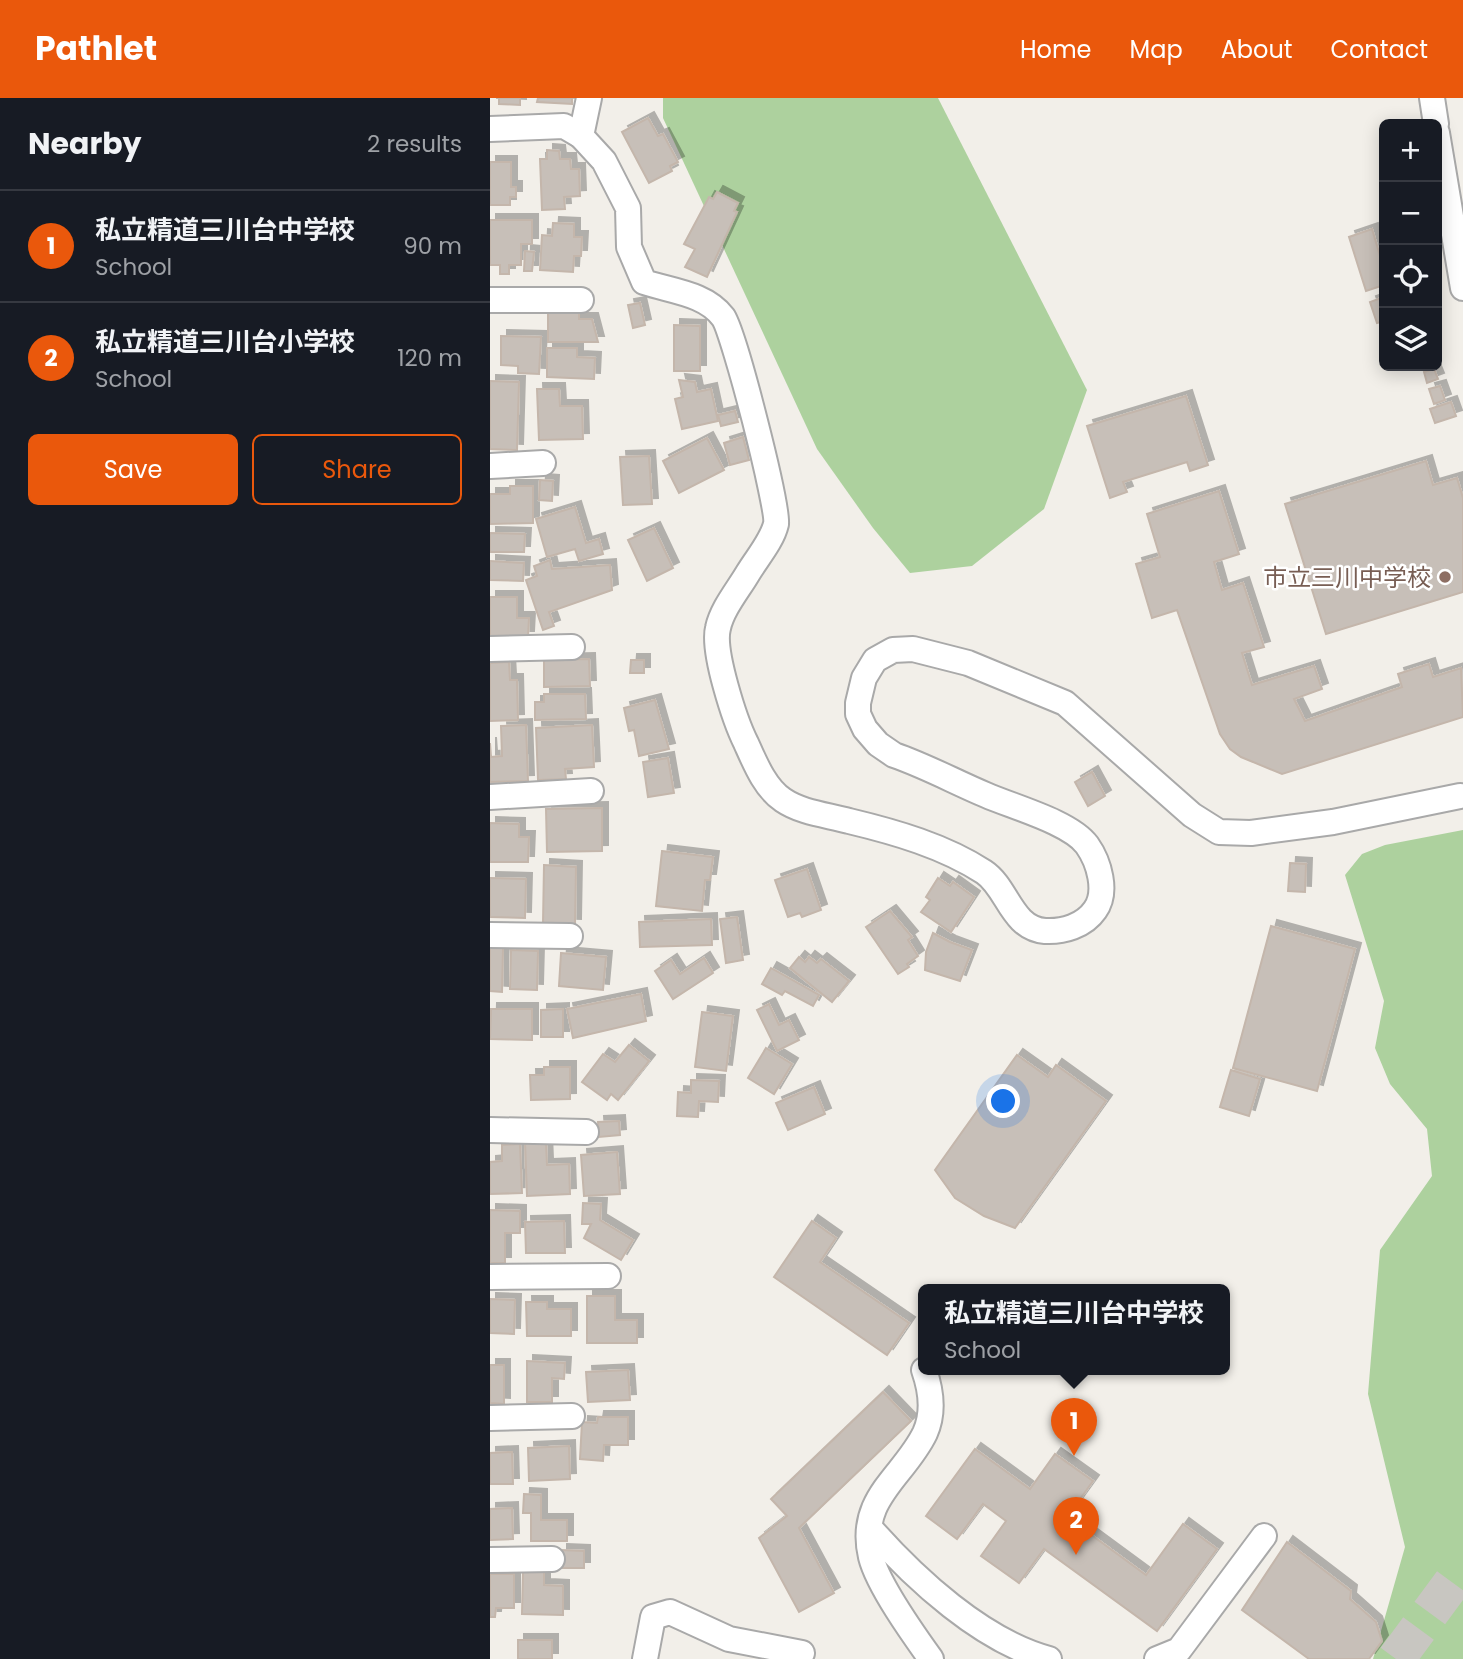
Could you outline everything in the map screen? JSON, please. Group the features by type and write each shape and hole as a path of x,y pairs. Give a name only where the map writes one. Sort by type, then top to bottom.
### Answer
{"street":[{"path":"581,136 589,98"},
{"path":"1432,98 1435,119"},
{"path":"490,129 564,126 581,136 604,161 628,208 629,247 644,282 688,293 723,318 738,359 773,493 776,522 769,540 724,614 718,629 717,647 744,739 763,778 782,800 804,810 853,821 960,858 988,874 1019,919 1031,927 1043,931 1064,930 1079,924 1095,910 1100,897 1100,872 1086,844 1051,821 894,755 878,744 865,729 858,714 858,702 868,670 875,660 884,654 893,650 913,649 968,663 1065,703 1192,815 1219,832 1251,833 1333,822 1460,796"},
{"path":"1442,163 1463,288"},
{"path":"490,300 581,300"},
{"path":"490,466 542,463"},
{"path":"490,649 572,647"},
{"path":"490,797 590,791"},
{"path":"490,935 570,936"},
{"path":"490,1130 586,1132"},
{"path":"490,1277 608,1276"},
{"path":"925,1375 931,1398 925,1433 878,1496 870,1528 872,1559 883,1586 931,1659"},
{"path":"490,1418 572,1416"},
{"path":"870,1528 902,1564 972,1621 1001,1640 1049,1659"},
{"path":"1157,1659 1179,1650 1264,1536"},
{"path":"490,1560 552,1559"},
{"path":"645,1659 653,1617 670,1612 729,1639 802,1653"}],"green space":[{"path":"663,98 938,98 1087,390 1044,509 972,566 910,573 873,528 817,449 663,118"},
{"path":"1463,830 1463,1659 1373,1659 1405,1547 1368,1394 1380,1250 1432,1176 1427,1129 1390,1084 1375,1048 1384,1001 1345,875 1362,854 1385,845"}],"building":[{"path":"499,98 520,98 520,105 499,104"},
{"path":"538,98 572,98 572,104 537,102"},
{"path":"648,118 658,136 663,134 678,162 670,166 672,171 649,183 622,132"},
{"path":"547,150 559,151 560,159 570,159 571,169 579,169 580,196 564,197 565,209 542,210 540,159 547,159"},
{"path":"490,162 511,162 511,187 516,187 516,197 510,197 510,205 490,205"},
{"path":"717,192 738,203 734,211 737,212 707,277 685,267 695,249 684,244 709,197 713,199"},
{"path":"490,220 532,220 532,244 521,244 521,265 509,265 509,274 500,274 500,265 490,265"},
{"path":"553,223 574,224 574,237 582,237 581,256 574,256 573,272 540,270 542,235 552,236"},
{"path":"1372,229 1379,252 1379,287 1366,291 1349,237"},
{"path":"525,251 534,252 532,271 524,271"},
{"path":"1379,299 1379,322 1377,323 1370,302"},
{"path":"640,303 645,325 633,328 628,305"},
{"path":"548,312 579,312 579,319 592,319 598,342 548,342"},
{"path":"674,325 700,326 700,371 674,371"},
{"path":"501,336 541,337 539,374 518,373 518,366 501,365"},
{"path":"547,348 577,348 577,357 595,358 594,379 547,377"},
{"path":"1435,371 1438,379 1427,383 1424,372"},
{"path":"679,380 695,382 697,392 711,389 718,421 682,429 675,399 683,397"},
{"path":"490,381 519,382 517,450 490,449"},
{"path":"1440,386 1445,400 1434,404 1429,389"},
{"path":"537,389 559,389 560,406 582,406 583,439 539,440"},
{"path":"1186,396 1208,465 1190,471 1187,462 1123,482 1127,492 1110,498 1087,426"},
{"path":"1451,402 1456,416 1435,423 1430,409"},
{"path":"735,411 738,422 721,426 718,415"},
{"path":"743,437 749,460 730,465 724,443"},
{"path":"707,438 724,470 679,493 663,461"},
{"path":"649,456 652,504 623,505 620,457"},
{"path":"1426,461 1433,485 1457,478 1463,498 1463,592 1326,634 1285,504"},
{"path":"540,480 553,481 552,501 539,500"},
{"path":"510,486 533,486 533,523 490,524 490,494 510,494"},
{"path":"1219,491 1239,554 1214,562 1222,590 1243,583 1264,647 1242,653 1252,685 1314,666 1322,689 1294,699 1305,721 1402,687 1398,674 1429,664 1433,677 1461,668 1463,717 1282,774 1241,757 1230,749 1220,734 1177,610 1152,618 1136,564 1160,557 1147,514"},
{"path":"575,507 586,543 599,539 603,554 579,561 575,549 547,557 536,519"},
{"path":"654,528 673,568 647,581 628,540"},
{"path":"490,533 525,534 524,552 490,552"},
{"path":"550,560 552,569 610,565 612,590 549,612 554,626 543,630 526,580 537,576 534,566"},
{"path":"490,561 524,563 523,581 490,580"},
{"path":"490,597 517,597 517,618 529,618 528,637 490,637"},
{"path":"589,659 590,686 544,687 544,660"},
{"path":"631,660 644,660 644,673 630,673"},
{"path":"509,662 510,680 517,680 518,720 490,721 490,663"},
{"path":"544,694 585,694 586,719 535,720 535,702 544,702"},
{"path":"655,700 669,749 639,756 634,730 629,731 624,708"},
{"path":"526,725 528,781 490,782 490,743 491,757 502,756 501,726"},
{"path":"592,725 594,767 565,769 566,779 538,780 536,728"},
{"path":"668,758 674,793 648,797 643,762"},
{"path":"1092,772 1105,796 1088,806 1075,782"},
{"path":"602,808 602,851 547,852 546,809"},
{"path":"490,823 519,824 519,837 529,837 528,862 490,862"},
{"path":"662,851 713,857 710,880 705,880 702,911 656,906"},
{"path":"1290,863 1306,864 1305,892 1288,891"},
{"path":"544,865 576,867 575,925 543,924"},
{"path":"807,869 821,910 802,917 800,913 788,917 775,880"},
{"path":"490,878 526,879 525,918 490,917"},
{"path":"938,878 950,886 953,882 974,897 951,932 921,912 930,900 926,897"},
{"path":"890,911 912,937 908,940 918,956 907,964 909,967 898,974 866,927"},
{"path":"737,917 743,960 726,963 720,919"},
{"path":"711,919 712,945 640,947 639,922"},
{"path":"1271,926 1355,949 1317,1091 1233,1068"},
{"path":"933,933 972,950 960,981 925,970 926,952"},
{"path":"490,948 503,948 502,992 490,991"},
{"path":"511,950 538,951 537,990 510,989"},
{"path":"561,953 606,957 603,990 559,986"},
{"path":"799,957 805,962 809,957 817,963 821,959 849,981 832,1002 790,968"},
{"path":"704,958 713,973 673,999 655,971 671,960 680,974"},
{"path":"771,968 819,995 813,1006 785,991 782,995 762,984"},
{"path":"641,994 646,1021 573,1038 567,1009"},
{"path":"769,1004 779,1025 789,1020 799,1040 777,1051 757,1010"},
{"path":"491,1009 532,1009 532,1040 490,1039"},
{"path":"563,1009 563,1037 541,1037 541,1010"},
{"path":"702,1012 733,1016 726,1071 695,1067"},
{"path":"629,1045 649,1061 618,1100 611,1094 607,1100 582,1082 603,1054 615,1062"},
{"path":"766,1048 792,1064 774,1094 748,1078"},
{"path":"1017,1055 1048,1077 1056,1065 1106,1101 1015,1228 984,1216 955,1198 935,1170"},
{"path":"544,1067 570,1067 570,1099 531,1100 530,1075 544,1075"},
{"path":"1231,1070 1260,1079 1249,1116 1220,1107"},
{"path":"691,1080 719,1081 718,1102 699,1101 698,1117 677,1116 678,1092 691,1093"},
{"path":"814,1087 825,1114 788,1130 776,1103"},
{"path":"619,1121 620,1135 599,1137 598,1122"},
{"path":"546,1141 547,1165 569,1164 570,1194 527,1196 525,1142"},
{"path":"520,1144 522,1193 490,1194 490,1162 502,1161 502,1145"},
{"path":"617,1152 620,1194 584,1196 581,1155"},
{"path":"583,1203 601,1204 600,1220 633,1240 621,1260 584,1238 591,1224 582,1224"},
{"path":"490,1210 520,1211 520,1233 505,1233 505,1263 490,1263"},
{"path":"564,1221 565,1253 526,1253 525,1222"},
{"path":"812,1221 836,1238 820,1262 909,1323 887,1355 774,1277"},
{"path":"587,1296 615,1296 615,1320 637,1320 637,1343 587,1343"},
{"path":"490,1299 515,1300 514,1334 490,1333"},
{"path":"526,1302 547,1302 547,1309 571,1309 571,1336 527,1336"},
{"path":"527,1361 565,1363 564,1379 552,1378 552,1402 527,1402"},
{"path":"490,1365 504,1365 504,1404 490,1403"},
{"path":"628,1370 630,1400 588,1402 586,1372"},
{"path":"883,1392 911,1421 799,1528 834,1593 799,1612 759,1538 787,1516 771,1499"},
{"path":"598,1417 628,1417 628,1445 604,1445 603,1461 580,1459 582,1422 597,1423"},
{"path":"569,1446 570,1479 529,1481 528,1448"},
{"path":"975,1449 1030,1489 1055,1454 1093,1481 1067,1517 1146,1575 1183,1524 1217,1549 1157,1631 1044,1549 1019,1583 981,1556 1006,1521 983,1504 957,1539 926,1516"},
{"path":"512,1452 513,1484 490,1484 490,1453"},
{"path":"524,1494 541,1495 541,1520 567,1520 567,1541 531,1541 531,1513 523,1513"},
{"path":"512,1508 513,1539 490,1540 490,1509"},
{"path":"1287,1542 1351,1591 1350,1599 1376,1622 1382,1641 1369,1659 1309,1659 1242,1610"},
{"path":"561,1550 584,1551 584,1568 561,1568"},
{"path":"523,1572 544,1572 544,1585 563,1586 563,1615 522,1614"},
{"path":"490,1574 514,1574 514,1608 496,1608 495,1617 490,1617"},
{"path":"518,1640 552,1640 552,1659 518,1659"}],"tunnel":[{"path":"1396,1659 1463,1568"}],"place":[{"name":"市立三川中学校","path":"1445,577"},
{"name":"私立精道三川台中学校","path":"1074,1456"},
{"name":"私立精道三川台小学校","path":"1076,1555"}]}
